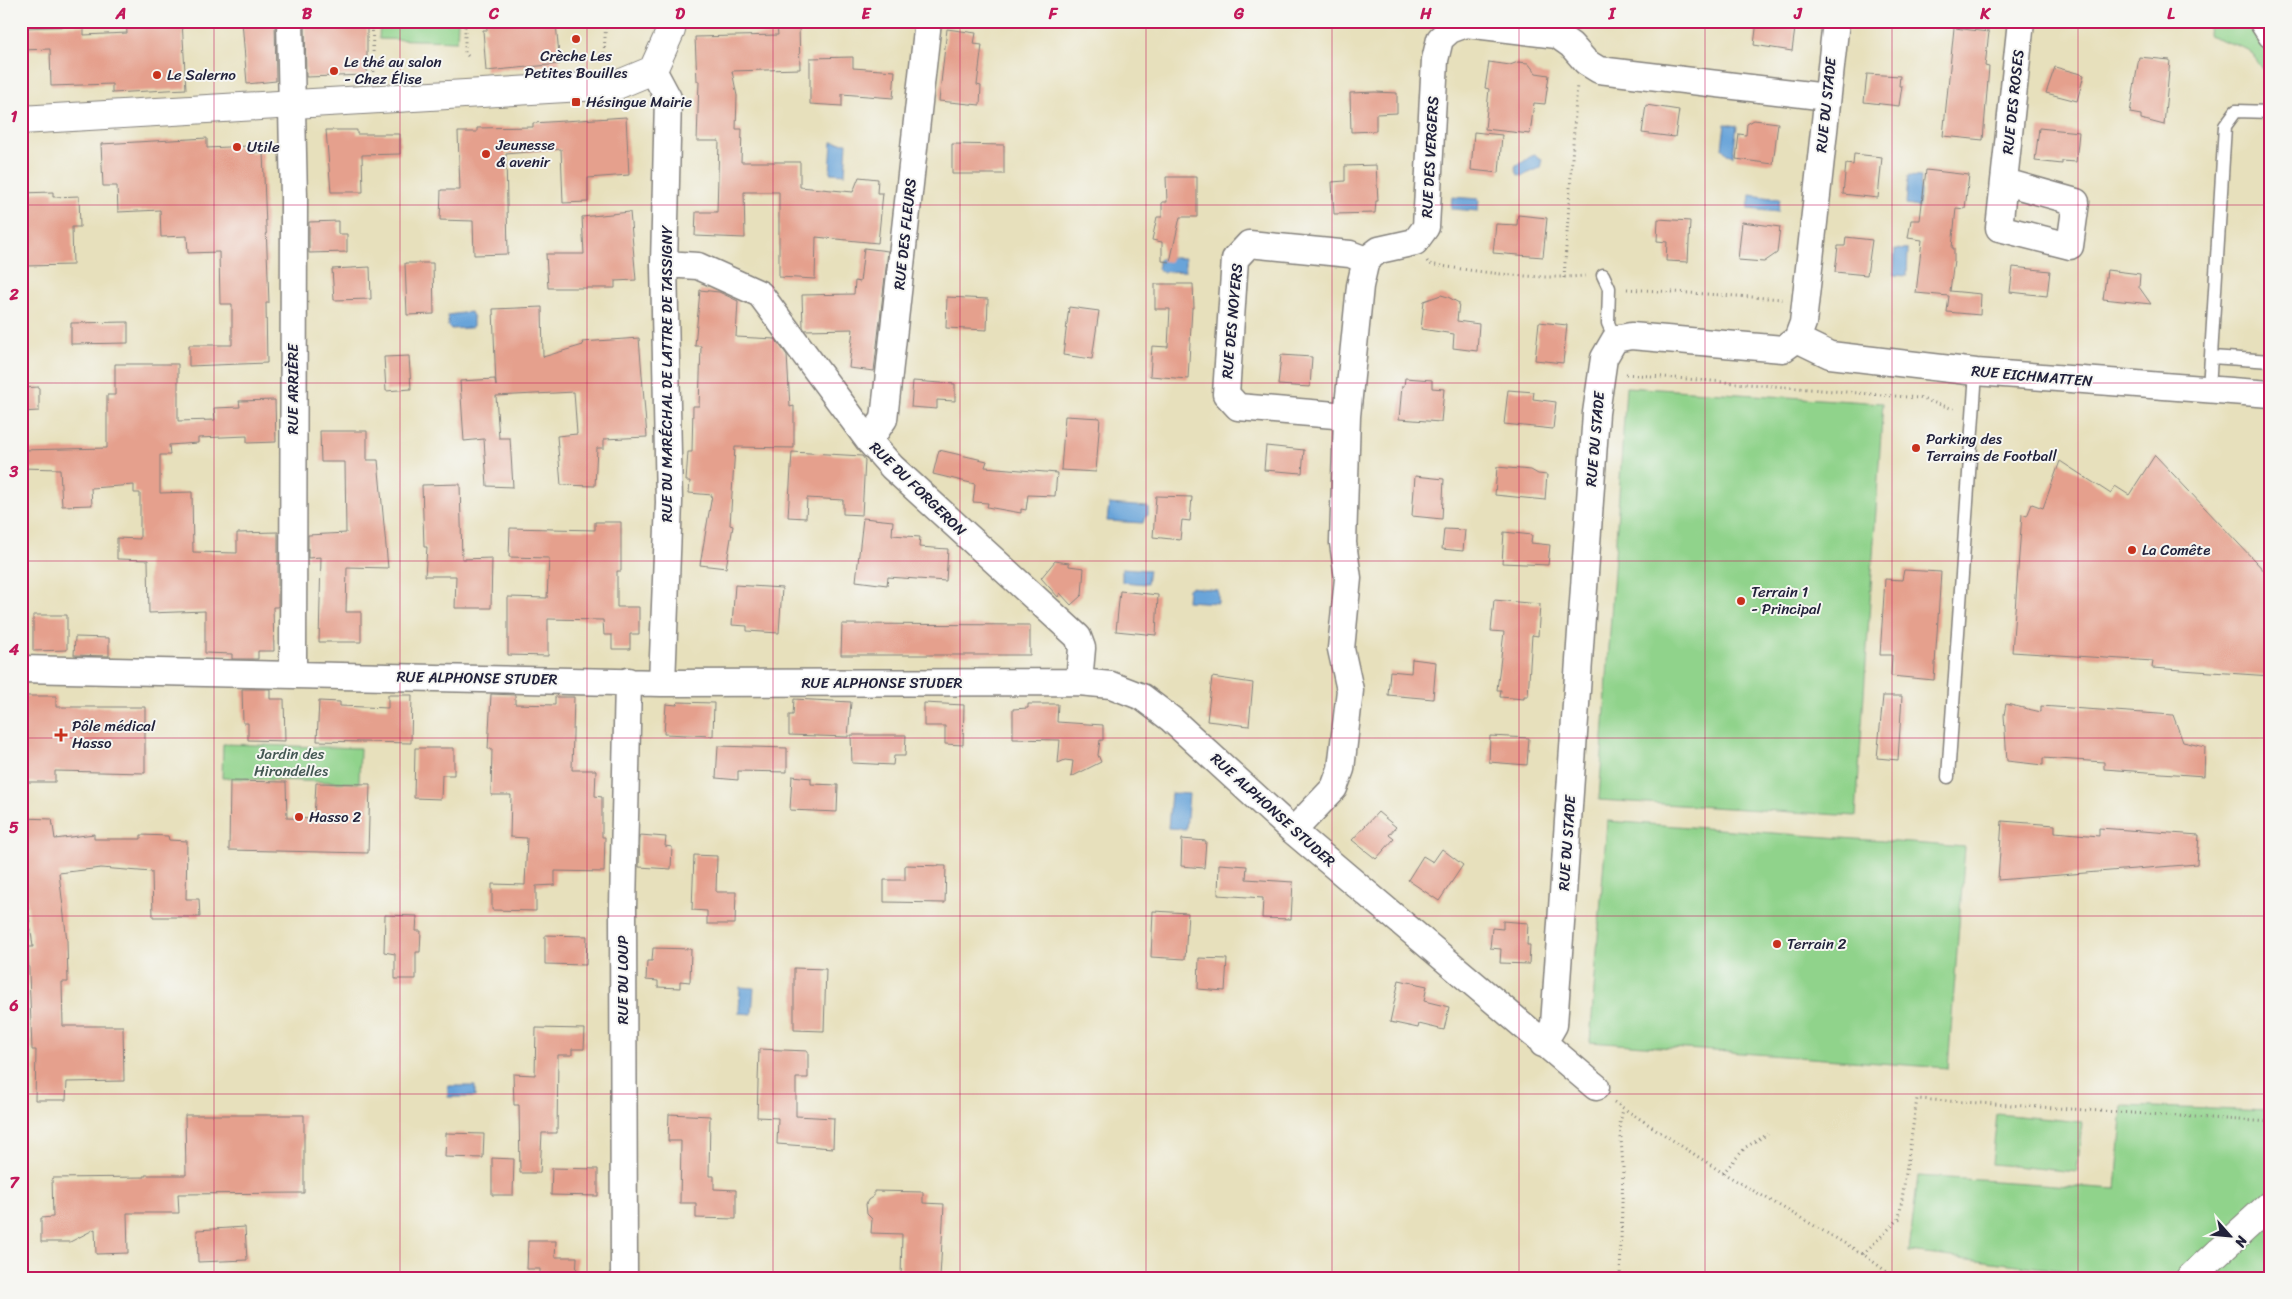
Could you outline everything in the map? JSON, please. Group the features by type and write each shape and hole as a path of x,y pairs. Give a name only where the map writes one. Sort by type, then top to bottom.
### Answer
{"main road":[{"path":"21,120 616,85 652,70 671,30 672,21"},
{"path":"2190,1278 2271,1204"}],"street":[{"name":"RUE ARRIÈRE","path":"290,21 293,103 293,675"},
{"name":"RUE DES FLEURS","path":"869,441 884,419 928,21"},
{"name":"RUE DU STADE","path":"1797,340 1803,323 1806,300 1836,21"},
{"name":"RUE DES ROSES","path":"2005,182 2021,21"},
{"path":"2262,21 2271,35"},
{"name":"RUE DES VERGERS","path":"1415,242 1426,227 1435,60 1440,39 1450,30 1466,24 1557,35 1571,45 1586,62 1599,70 1827,97"},
{"name":"RUE DU MARÉCHAL DE LATTRE DE TASSIGNY","path":"652,70 668,98 664,264 669,502 662,683"},
{"path":"1293,831 1334,788 1341,769 1350,690 1341,649 1348,578 1342,543 1346,416 1360,286 1366,260 1379,250 1415,242"},
{"name":"RUE DES NOYERS","path":"1346,416 1238,407 1226,394 1235,259 1249,244 1350,254 1366,260"},
{"name":"RUE DU FORGERON","path":"664,264 698,266 760,294 869,441 892,467 1078,637 1082,648 1079,682"},
{"path":"1615,340 1631,336 1783,349 1797,340"},
{"name":"RUE DU STADE","path":"1543,1044 1554,1025 1596,413 1604,358 1615,340"},
{"name":"RUE EICHMATTEN","path":"1797,340 1830,355 1976,372 2271,394"},
{"name":"RUE ALPHONSE STUDER","path":"21,670 662,683 1079,682 1112,685 1142,697 1172,719 1293,831 1596,1087"},
{"name":"RUE DU LOUP","path":"624,1278 623,917 628,681"}],"lane":[{"path":"2209,389 2225,126 2236,111 2271,112"},
{"path":"1603,275 1609,288 1608,323 1615,340"},
{"path":"2211,357 2271,361"},
{"path":"1948,777 1976,372"}],"path":[{"path":"372,21 374,98"},
{"path":"468,56 465,52 465,28 469,24 486,22"},
{"path":"1415,242 1428,264 1471,270 1564,278 1577,78 1586,62"},
{"path":"1609,288 1806,300"},
{"path":"1617,373 1919,398 1972,414"},
{"path":"1596,1087 1623,1109 1723,1173 1863,1254 1895,1278"},
{"path":"1863,1254 1900,1219 1917,1098 2271,1122"},
{"path":"1620,1278 1623,1167 1620,1124 1623,1109"},
{"path":"1723,1173 1746,1147 1768,1134"}],"green space":[{"path":"380,21 458,21 457,41 379,39"},
{"path":"2209,21 2271,21 2271,80 2249,50 2208,35"},
{"name":"Terrain 1 - Principal","path":"1626,387 1883,403 1856,816 1599,800"},
{"name":"Jardin des Hirondelles","path":"223,744 360,748 359,783 222,778"},
{"name":"Terrain 2","path":"1607,821 1965,847 1948,1068 1590,1042"},
{"path":"2123,1106 2271,1111 2271,1278 2127,1278 1909,1252 1918,1176 2116,1189"},
{"path":"1997,1114 2082,1122 2077,1172 1992,1164"}],"water":[{"path":"1725,124 1737,126 1733,156 1727,154 1722,148"},
{"path":"832,142 847,143 845,174 830,173"},
{"path":"1535,155 1542,159 1540,168 1522,176 1518,175 1515,168 1516,165"},
{"path":"1908,176 1921,177 1919,207 1906,205"},
{"path":"1750,195 1780,199 1778,212 1748,209"},
{"path":"1452,197 1479,199 1478,211 1451,209"},
{"path":"1895,249 1908,250 1907,276 1894,275"},
{"path":"1162,258 1185,258 1185,271 1162,272 1158,269 1158,261"},
{"path":"470,312 473,315 473,326 470,328 451,329 448,326 448,315"},
{"path":"1109,504 1148,507 1148,515 1143,523 1107,521"},
{"path":"1122,568 1149,570 1147,584 1122,582"},
{"path":"1190,587 1218,590 1218,603 1187,601 1188,589"},
{"path":"1171,793 1189,794 1186,829 1168,828"},
{"path":"740,987 754,988 752,1014 739,1013"},
{"path":"448,1086 475,1086 475,1097 448,1097"}],"building":[{"path":"126,21 182,21 186,89 112,93 112,84 51,86 50,49 21,50 21,28 84,26 84,35 127,33"},
{"path":"242,21 275,21 276,81 247,84"},
{"path":"305,21 367,21 367,75 306,77"},
{"path":"486,21 551,21 551,24 556,24 560,64 486,71 483,30 487,30"},
{"path":"1757,21 1796,21 1792,51 1754,45"},
{"path":"799,25 800,69 732,71 737,96 736,129 742,129 741,162 800,162 800,187 853,192 859,177 878,179 877,193 883,193 878,243 816,237 815,279 779,277 779,192 744,192 745,238 695,236 696,212 717,212 719,141 697,141 699,81 697,81 695,37 778,35 777,26"},
{"path":"1954,28 1989,32 1985,66 1989,67 1983,140 1943,136"},
{"path":"947,29 976,33 974,44 982,45 977,85 981,86 980,105 939,101"},
{"path":"853,57 853,68 895,71 893,98 842,94 842,106 810,104 810,58"},
{"path":"2139,57 2170,60 2164,125 2141,119 2141,115 2130,113"},
{"path":"1489,62 1510,65 1518,62 1528,63 1536,73 1549,75 1545,104 1534,103 1530,134 1485,129 1489,89 1485,88"},
{"path":"2055,67 2084,75 2077,101 2046,93"},
{"path":"1867,74 1900,76 1899,86 1902,86 1899,106 1864,102"},
{"path":"1350,93 1397,93 1397,113 1376,114 1376,131 1351,132"},
{"path":"1646,105 1679,110 1675,137 1642,133"},
{"path":"626,117 629,175 588,178 588,202 563,203 561,149 506,154 508,254 474,255 473,221 440,220 441,190 460,190 458,132 477,132 477,128 533,127 533,123"},
{"path":"1754,120 1778,123 1773,164 1736,159 1739,134 1746,135 1747,124"},
{"path":"2039,128 2079,132 2076,162 2062,161 2062,164 2035,161"},
{"path":"326,130 357,130 357,134 400,134 400,154 362,155 363,192 331,192"},
{"path":"1474,132 1502,135 1499,173 1471,170"},
{"path":"207,138 207,148 249,146 249,153 263,152 269,303 266,303 267,363 189,366 189,345 232,345 232,304 220,304 219,252 188,253 187,236 161,237 160,210 118,212 117,186 103,186 101,144"},
{"path":"952,144 1004,145 1004,174 952,174"},
{"path":"1854,154 1882,157 1878,198 1843,194 1846,164 1853,165"},
{"path":"1376,165 1378,201 1376,201 1375,213 1334,214 1332,182 1345,181 1345,166"},
{"path":"1926,170 1969,175 1965,209 1956,208 1952,248 1954,248 1954,260 1950,291 1981,294 1980,315 1947,312 1949,296 1916,293 1922,240 1908,238 1911,220 1920,220"},
{"path":"1166,177 1197,177 1197,217 1180,217 1170,262 1162,261 1162,242 1152,240 1157,217 1162,217 1162,202 1167,202"},
{"path":"53,192 53,197 79,196 80,227 72,227 73,265 24,266 21,193"},
{"path":"630,212 636,280 615,281 615,288 548,288 546,254 584,254 582,217"},
{"path":"1518,215 1547,218 1543,257 1493,253 1496,224 1517,225"},
{"path":"1658,219 1690,221 1688,262 1666,261 1667,242 1657,241"},
{"path":"338,221 338,234 347,234 347,252 309,253 309,222"},
{"path":"1742,222 1780,227 1777,253 1764,262 1738,260"},
{"path":"1846,237 1872,240 1867,275 1835,272 1838,246 1845,246"},
{"path":"864,248 888,251 874,371 849,368 853,329 805,330 803,327 802,295 854,294 855,281 860,282"},
{"path":"405,263 433,263 434,314 407,315"},
{"path":"370,267 371,299 334,300 332,269"},
{"path":"2013,267 2050,271 2047,296 2010,292"},
{"path":"2107,270 2140,274 2139,287 2151,304 2103,299"},
{"path":"1155,284 1193,284 1194,308 1192,308 1188,379 1150,376 1152,346 1168,347 1170,309 1155,309"},
{"path":"700,290 719,292 738,301 736,337 775,339 787,355 790,407 794,406 794,448 735,447 730,525 733,526 726,568 700,565 712,495 689,493 690,481 686,481 688,452 692,452 693,406 699,406 701,346 695,346"},
{"path":"1441,295 1459,303 1457,321 1479,324 1477,351 1453,348 1454,334 1421,329 1424,301"},
{"path":"947,297 988,299 987,330 946,328"},
{"path":"542,307 543,357 583,345 582,342 639,338 647,437 604,439 604,448 597,448 595,486 561,485 557,436 577,434 574,392 496,396 499,438 510,438 513,487 487,486 484,439 464,441 460,381 495,379 496,386 493,309"},
{"path":"1069,307 1099,311 1092,359 1063,355"},
{"path":"128,322 128,343 71,344 71,323"},
{"path":"1539,322 1567,325 1563,363 1535,360"},
{"path":"1281,355 1312,357 1310,387 1278,385"},
{"path":"409,356 411,389 386,391 384,357"},
{"path":"115,364 178,364 178,421 215,420 214,408 240,407 239,401 275,400 276,442 247,443 247,436 198,438 198,443 169,445 170,455 160,455 160,493 192,492 193,552 237,553 237,533 278,532 278,607 273,607 274,651 258,651 258,659 232,659 232,654 205,653 205,611 149,613 148,560 117,559 117,538 140,539 140,493 134,493 134,485 91,488 92,505 62,506 60,469 21,468 21,450 107,448 107,395 115,395"},
{"path":"1405,378 1432,380 1432,388 1444,389 1441,422 1399,419 1402,386 1404,386"},
{"path":"913,381 955,384 955,401 937,400 937,409 911,407"},
{"path":"39,387 39,411 21,412 21,388"},
{"path":"1508,390 1534,392 1533,399 1556,402 1553,429 1504,424"},
{"path":"1065,416 1100,418 1096,472 1061,470"},
{"path":"320,431 367,431 367,460 378,460 388,568 347,567 346,612 361,612 361,642 319,642 321,557 308,558 308,535 346,533 345,462 321,462"},
{"path":"1266,446 1304,450 1302,473 1264,470"},
{"path":"939,450 987,461 985,467 1057,473 1055,496 1028,495 1026,510 1021,509 1021,513 987,507 988,503 973,502 975,484 933,474"},
{"path":"792,452 862,456 865,460 862,515 843,514 843,500 807,498 806,518 788,517"},
{"name":"La Comête","path":"2155,455 2271,578 2271,676 2152,668 2153,661 2012,652 2022,514 2027,516 2032,504 2043,508 2060,461 2111,494 2115,486 2129,495"},
{"path":"1497,467 1531,470 1538,474 1547,475 1545,500 1495,495"},
{"path":"1415,476 1444,479 1442,519 1412,516"},
{"path":"460,484 462,559 492,558 491,608 455,608 456,576 425,576 427,547 424,547 422,485"},
{"path":"1156,496 1192,497 1190,521 1182,520 1180,540 1153,537"},
{"path":"863,518 893,521 892,535 920,537 919,547 948,549 946,581 888,577 887,585 856,581"},
{"path":"595,522 621,522 621,571 617,571 617,607 639,607 639,634 630,634 630,649 612,649 612,635 604,635 603,620 548,619 548,656 508,655 508,597 547,598 549,558 509,557 510,528 595,530"},
{"path":"1444,529 1465,530 1463,551 1442,549"},
{"path":"1504,532 1532,535 1531,543 1550,545 1548,565 1502,563"},
{"path":"1055,561 1069,563 1069,566 1084,568 1082,595 1071,605 1060,593 1058,597 1041,578"},
{"path":"1904,570 1941,572 1934,680 1891,676 1892,655 1880,655 1885,579 1902,580"},
{"path":"735,585 782,588 779,633 747,631 747,626 732,625"},
{"path":"1120,591 1158,595 1156,635 1116,631"},
{"path":"1494,600 1540,604 1538,636 1532,635 1528,696 1524,696 1524,699 1500,697 1501,690 1497,690 1504,632 1491,631"},
{"path":"33,615 67,615 67,650 33,651"},
{"path":"842,624 1030,625 1030,655 841,655"},
{"path":"75,637 109,638 109,656 74,655"},
{"path":"1412,659 1436,662 1433,699 1388,695 1390,671 1411,673"},
{"path":"1212,677 1253,683 1249,726 1207,721"},
{"path":"242,689 270,689 270,699 284,699 285,741 248,740 248,723 243,723"},
{"path":"491,694 515,695 515,704 555,705 555,697 574,697 572,770 596,770 595,796 602,797 602,837 605,837 604,872 555,871 555,885 536,886 536,911 492,910 492,884 525,885 527,838 510,837 511,795 491,795 492,749 488,749"},
{"path":"388,695 412,695 411,743 317,741 319,701 340,702 340,706 388,708"},
{"name":"Pôle médical Hasso","path":"21,696 56,696 56,707 145,707 145,773 55,771 55,782 21,782"},
{"path":"1883,696 1902,696 1898,760 1877,758"},
{"path":"794,699 851,702 848,737 789,735 789,715 793,715"},
{"path":"678,702 714,703 713,736 664,734 666,704 677,705"},
{"path":"924,703 964,705 963,745 945,744 945,726 924,726"},
{"path":"1028,704 1058,704 1057,722 1103,725 1103,740 1100,740 1098,755 1101,762 1071,777 1073,761 1065,760 1058,763 1060,740 1013,739 1013,709 1028,708"},
{"path":"2006,704 2041,712 2041,706 2173,715 2183,742 2205,747 2204,776 2104,769 2104,762 2043,758 2043,765 2007,761 2004,715"},
{"path":"851,735 906,735 905,756 894,756 893,765 852,763"},
{"path":"1490,736 1529,738 1527,765 1489,762"},
{"path":"718,746 787,748 787,772 738,771 738,780 716,778"},
{"path":"415,748 454,748 454,775 442,775 441,799 414,798"},
{"path":"792,776 811,778 811,784 838,785 837,812 790,810"},
{"name":"Hasso 2","path":"230,781 286,782 287,818 314,819 316,783 370,784 368,853 229,850"},
{"path":"1378,812 1396,827 1389,835 1394,839 1376,859 1352,840"},
{"path":"21,818 52,819 55,839 94,834 94,839 141,839 141,835 168,836 169,840 187,841 186,899 199,899 200,917 153,917 152,872 101,868 59,873 67,941 68,982 62,982 63,1026 123,1026 124,1081 67,1082 66,1100 35,1100 36,1050 32,1050 28,947 33,947 21,853"},
{"path":"2002,821 2055,825 2055,832 2099,836 2099,828 2199,835 2197,864 1998,880"},
{"path":"640,835 666,837 665,846 672,847 671,869 639,867"},
{"path":"1182,839 1206,841 1204,868 1181,866"},
{"path":"1442,849 1463,865 1439,901 1408,880 1423,856 1433,862"},
{"path":"694,855 717,856 716,892 736,892 735,924 707,924 707,911 692,910"},
{"path":"1219,864 1247,866 1246,879 1293,882 1291,919 1262,918 1263,898 1218,895"},
{"path":"905,865 946,866 945,903 884,902 884,880 905,880"},
{"path":"1153,911 1188,913 1185,959 1151,957"},
{"path":"385,915 417,916 416,931 421,931 420,952 416,952 416,979 395,979 395,954 384,952"},
{"path":"1503,921 1528,923 1527,945 1530,945 1529,964 1500,963 1501,949 1490,948 1492,928 1503,929"},
{"path":"545,935 587,936 586,965 545,964"},
{"path":"653,948 691,949 690,982 680,981 680,988 658,987 658,981 646,980 647,961 652,961"},
{"path":"1199,958 1227,959 1225,991 1198,989"},
{"path":"794,968 826,969 824,1031 794,1030"},
{"path":"1399,980 1427,986 1424,1001 1449,1007 1444,1030 1419,1024 1418,1028 1390,1022"},
{"path":"536,1028 585,1029 584,1049 572,1049 572,1055 558,1055 557,1133 542,1133 540,1173 520,1173 519,1105 514,1105 513,1074 535,1075"},
{"path":"759,1049 808,1051 808,1078 796,1078 796,1116 834,1118 833,1148 777,1144 778,1118 757,1117"},
{"path":"669,1114 710,1116 709,1176 714,1176 714,1189 736,1190 736,1219 696,1218 696,1203 680,1203 681,1141 668,1141"},
{"path":"185,1115 304,1115 304,1193 178,1194 179,1213 127,1213 128,1253 96,1254 95,1229 70,1242 41,1242 41,1218 53,1217 52,1178 186,1175"},
{"path":"446,1133 484,1134 483,1158 445,1157"},
{"path":"492,1158 514,1159 513,1195 492,1195"},
{"path":"552,1168 598,1169 598,1196 551,1195"},
{"path":"874,1191 923,1192 923,1203 944,1204 940,1278 901,1278 902,1234 871,1233 872,1219 867,1214 866,1204 874,1196"},
{"path":"245,1227 247,1260 198,1262 197,1230"},
{"path":"528,1241 556,1241 555,1257 577,1257 576,1278 540,1275 540,1269 527,1269"}],"place":[{"name":"Crèche Les Petites Bouilles","path":"576,39"},
{"name":"Le thé au salon - Chez Élise","path":"334,71"},
{"name":"Le Salerno","path":"157,75"},
{"name":"Hésingue Mairie","path":"576,102"},
{"name":"Utile","path":"237,147"},
{"name":"Jeunesse & avenir","path":"486,154"},
{"name":"Parking des Terrains de Football","path":"1916,448"},
{"name":"La Comête","path":"2132,550"},
{"name":"Terrain 1 - Principal","path":"1741,601"},
{"name":"Pôle médical Hasso","path":"61,735"},
{"name":"Hasso 2","path":"299,817"},
{"name":"Terrain 2","path":"1777,944"}]}
